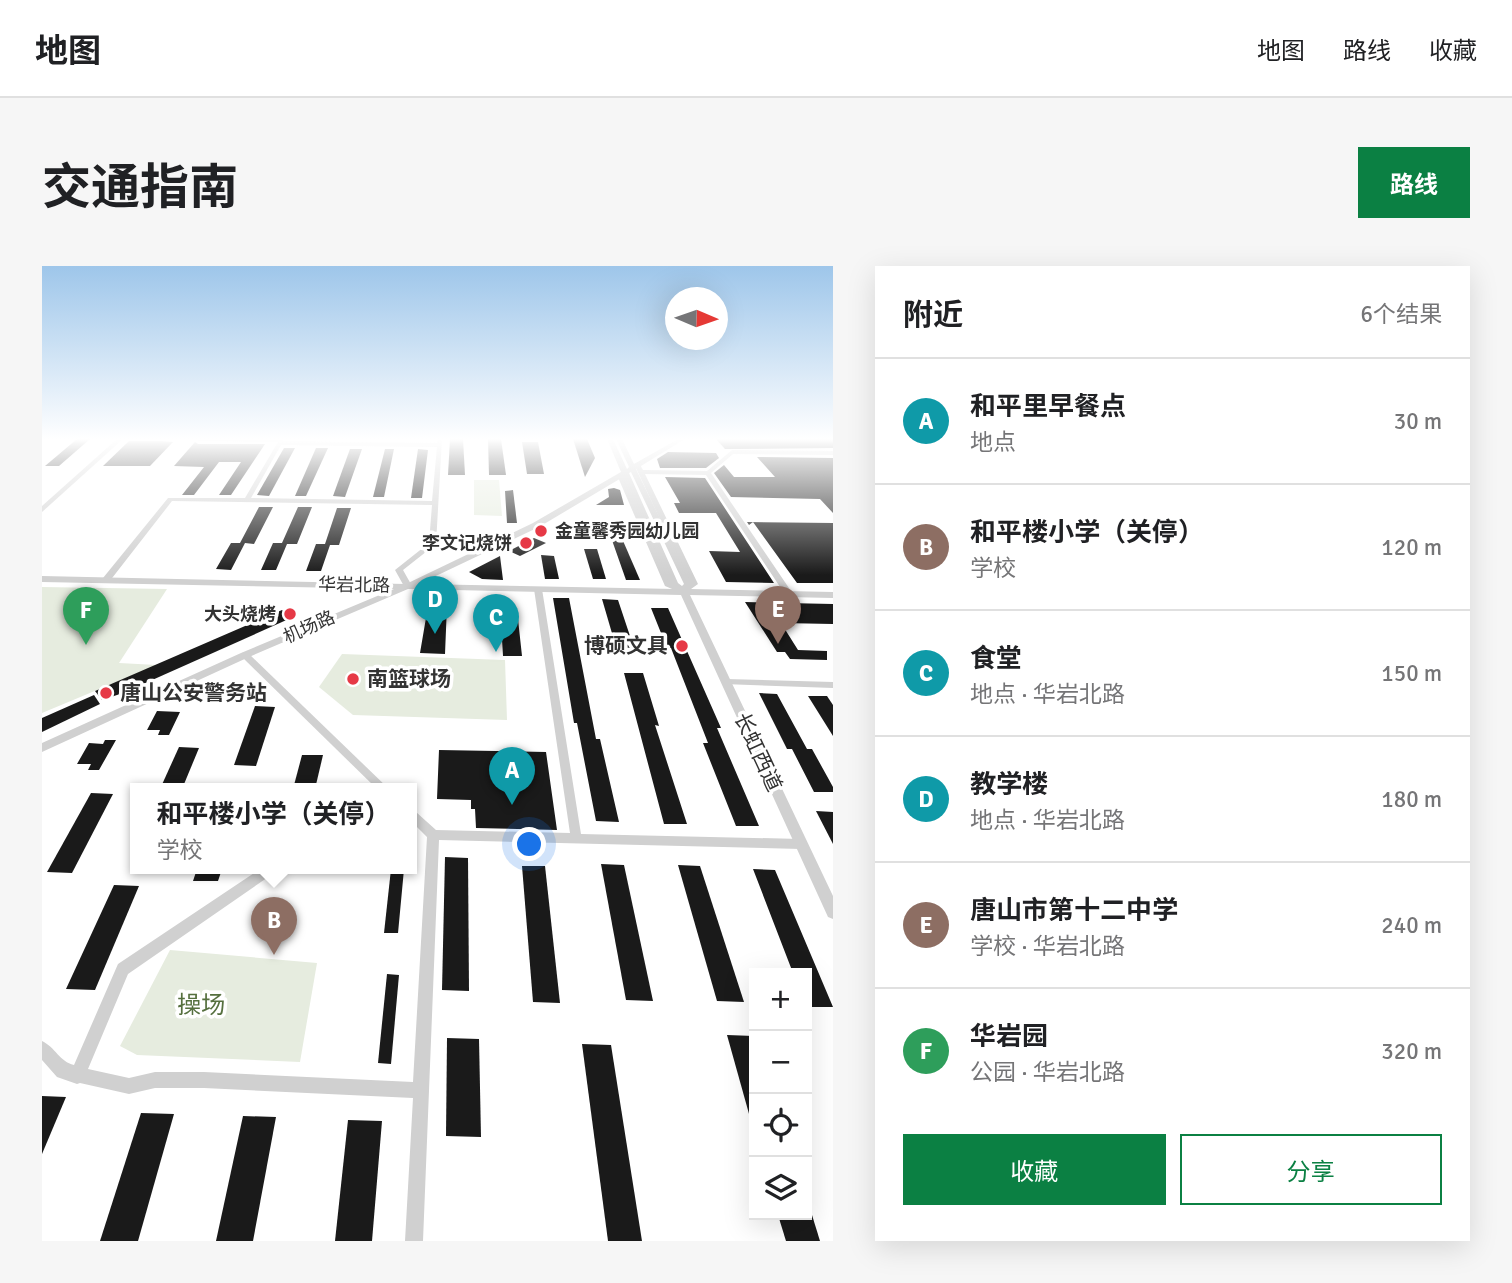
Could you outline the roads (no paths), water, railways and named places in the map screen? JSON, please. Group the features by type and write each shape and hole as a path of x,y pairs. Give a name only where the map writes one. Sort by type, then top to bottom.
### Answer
{"street":[{"path":"42,510 70,484"},
{"path":"247,500 256,484"},
{"path":"408,586 399,570 432,544 437,484"},
{"name":"机场路","path":"42,748 246,655 408,586 551,517 606,484"},
{"name":"长虹西道","path":"636,484 674,584 684,592 833,912"},
{"path":"639,484 694,584 684,592"},
{"path":"716,484 789,594"},
{"path":"106,580 170,499 436,503"},
{"name":"华岩北路","path":"42,579 833,594"},
{"path":"538,589 576,838"},
{"path":"246,655 378,783"},
{"path":"726,682 833,685"},
{"path":"417,820 433,835 801,844"},
{"path":"414,1241 433,835"},
{"path":"77,1076 123,969 263,874"},
{"path":"42,1049 63,1071 129,1086 155,1080 204,1080 422,1090"}],"place":[{"name":"金童馨秀园幼儿园","path":"541,531"},
{"name":"李文记烧饼","path":"526,543"},
{"name":"大头烧烤","path":"290,614"},
{"name":"教学楼","path":"435,634"},
{"name":"唐山市第十二中学","path":"778,644"},
{"name":"华岩园","path":"86,645"},
{"name":"博硕文具","path":"682,646"},
{"name":"食堂","path":"496,652"},
{"name":"南篮球场","path":"353,679"},
{"name":"唐山公安警务站","path":"106,693"},
{"name":"和平里早餐点","path":"512,805"},
{"name":"和平楼小学（关停）","path":"274,955"}],"park label":[{"name":"操场","path":"201,1005"}]}
